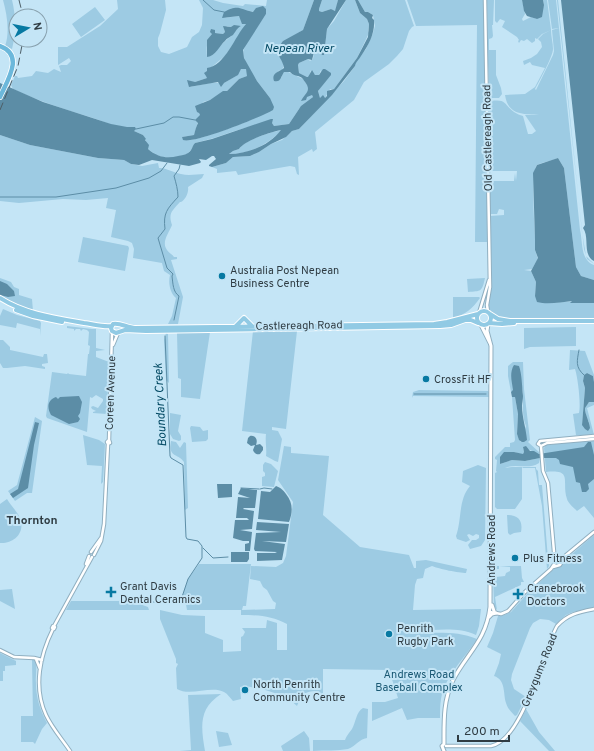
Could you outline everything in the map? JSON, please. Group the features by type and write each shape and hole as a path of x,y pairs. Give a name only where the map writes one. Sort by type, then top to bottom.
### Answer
{"highway":[{"path":"0,46 7,50 12,56 14,63 0,96"},
{"path":"0,50 6,52 10,56 12,62 11,70"}],"main road":[{"path":"0,298 19,308 33,313 112,329"},
{"path":"0,301 15,310 32,316 112,329"},
{"path":"483,311 498,318 510,321 594,322 489,324 484,326 479,324 476,319 478,313 483,311"},
{"name":"Castlereagh Road","path":"478,313 437,324 135,328 115,323 112,329 115,333 119,331 440,326 451,325 467,320 479,324"},
{"path":"489,313 491,320 489,324"},
{"path":"236,326 244,318 251,326"},
{"name":"Andrews Road","path":"479,324 491,344"},
{"name":"Andrews Road","path":"445,747 444,710 449,691 457,674 481,638 490,612 491,344 487,332 489,324"},
{"path":"119,331 120,325"},
{"path":"488,618 495,612 491,599"}],"street":[{"name":"Old Castlereagh Road","path":"486,0 490,287 487,305 489,313"},
{"name":"Old Castlereagh Road","path":"478,313 486,290 489,275"},
{"name":"Coreen Avenue","path":"70,751 52,725 44,710 40,692 40,669 54,627 101,541 104,524 112,329"},
{"name":"Coreen Avenue","path":"112,346 119,331"},
{"path":"559,565 556,565 554,552 548,483 544,473 542,460 542,444 594,437"},
{"path":"490,612 504,612 512,607 525,592 551,568 556,561 565,556 594,532"},
{"name":"Coreen Avenue","path":"92,556 89,553 102,535"},
{"path":"551,568 559,565 565,556"},
{"path":"556,561 560,562 559,565"},
{"name":"Greygums Road","path":"445,747 490,746 503,740 512,729 525,706 557,626 573,614 594,609"},
{"path":"0,650 14,657 36,658 42,660"},
{"path":"36,658 40,669"}],"green space":[{"path":"3,0 12,0 13,8 8,8 8,47 5,46 7,41 6,11"},
{"path":"117,0 165,0 166,10 158,38 158,46 161,52 169,54 187,47 192,37 199,32 202,25 203,8 199,0 213,0 243,6 245,4 266,6 267,0 314,0 303,30 279,45 277,54 283,63 282,70 278,71 282,78 282,73 286,71 303,79 309,88 306,96 302,99 312,94 313,97 299,109 289,124 274,126 272,123 242,129 195,143 187,154 172,158 156,155 148,149 143,135 134,131 132,127 121,127 95,119 41,101 13,89 11,85 15,76 18,78 32,76 36,71 48,73 54,69 61,72 59,66 67,65 71,61 69,58 58,65 58,47 67,47 100,26 118,9","holes":["259,8 266,14 249,40 243,54 248,67 270,98 269,112 214,134 196,139 184,140 182,137 194,135 203,102 227,91 239,79 247,76 248,74 246,69 241,69 236,76 224,83 210,83 190,87 195,82 207,78 207,71 226,55 246,24 239,16 223,18 249,11 254,12","227,26 241,26 207,57 207,46 210,36 215,31 215,33 223,34 225,32 224,29"]},
{"path":"322,0 338,0 336,10 334,11 331,9 322,12 319,11"},
{"path":"346,0 355,0 360,13 367,19 369,24 369,33 357,58 334,89 330,89 325,98 320,98 318,91 324,82 321,70 319,75 315,75 311,70 309,77 307,77 299,73 298,65 299,63 308,59 310,61 313,59 315,48 319,41 319,49 322,54 325,46 327,29 334,21"},
{"path":"358,0 405,0 414,26 409,31 403,49 389,64 364,82 354,100 315,132 317,149 313,152 312,149 298,157 299,175 297,174 295,167 290,166 238,175 236,171 217,173 217,169 212,167 226,163 233,157 250,156 271,144 282,140 292,131 299,129 344,81 366,49 375,26 373,15 365,12"},
{"path":"407,0 484,0 488,242 475,242 477,25 416,26"},
{"path":"487,0 494,0 492,25 493,36 489,39 489,50 496,50 496,75 502,94 499,98 491,98 490,96"},
{"path":"495,0 522,0 525,14 522,19 523,21 531,17 537,19 544,5 543,0 547,0 551,30 542,34 537,39 535,38 535,41 532,43 527,39 524,41 521,40 519,43 517,37 502,27 505,21 500,19 497,23 495,21"},
{"path":"548,0 556,0 559,28 552,29"},
{"path":"557,0 558,0 579,201"},
{"path":"95,7 105,20 81,37 72,24"},
{"path":"559,28 582,245 586,259 594,265 594,280 581,276 576,267 564,168 558,158 537,165 535,169 533,189 535,250 538,259 532,269 524,270 531,271 536,282 535,296 549,303 579,301 571,303 594,303 594,319 509,320 494,315 488,307 492,282 490,216 504,215 504,210 499,209 497,214 490,214 490,181 514,181 515,173 516,181 517,171 490,171 489,104 491,101 502,101 514,112 523,116 528,134 532,134 536,131 525,115 542,115 524,114 514,110 507,102 505,95 525,94 535,87 545,68 532,65 530,62 524,65 523,61 537,54 542,47 541,42 538,39 543,34 551,30 553,47 551,57 535,89 536,90 553,55 554,51 552,30"},
{"path":"282,130 258,148 237,154 229,154 252,140"},
{"path":"0,135 30,145 98,158 124,160 131,164 142,166 158,163 159,168 164,168 184,175 204,174 202,178 188,187 188,192 185,198 172,212 170,218 172,225 165,241 165,247 167,250 174,257 177,257 177,259 171,260 183,297 178,324 168,324 172,316 176,298 170,288 170,275 164,271 162,263 133,258 134,249 132,243 111,237 116,210 106,208 108,198 86,200 63,199 19,203 0,201"},
{"path":"83,237 128,246 129,248 125,271 78,262"},
{"path":"0,278 11,282 14,287 19,289 19,295 32,299 33,311 0,296"},
{"path":"485,278 483,286 480,290 468,292 467,279"},
{"path":"453,297 480,298 468,311 453,318"},
{"path":"3,309 17,315 40,321 41,323 40,336 40,329 17,323 16,328 0,325 0,316"},
{"path":"67,326 96,329 96,348 105,350 96,351 96,357 109,362 107,414 93,413 96,411 91,407 93,406 98,408 103,399 96,395 92,398 90,397 87,432 47,418 46,416 52,372 86,376 90,346 88,345 89,332 83,329 81,331 80,329 76,329 74,331 74,329 67,328"},
{"path":"576,327 576,346 530,347 524,349 524,328"},
{"path":"253,331 297,331 286,429 272,427 272,430 278,431 282,439 278,462 266,456 266,434 242,431"},
{"path":"177,332 210,332 200,399 181,397 181,379 178,378"},
{"path":"166,333 168,334 169,383 166,380 164,340"},
{"path":"0,340 3,340 10,347 10,350 43,357 44,354 47,354 48,363 42,364 45,369 25,366 3,368 0,363"},
{"path":"570,350 585,351 594,375 594,382 593,376 587,373 584,375 583,381 585,388 582,425 589,422 586,417 585,407 589,402 594,402 594,405 587,408 594,435 576,435 573,414 579,413 580,409 575,369 569,370"},
{"path":"513,362 523,362 524,389 530,440 528,442 539,452 539,454 523,447 523,455 514,452 500,460 500,464 512,460 525,461 540,458 539,463 535,465 505,468 522,467 522,499 515,509 497,509 495,507 495,473 497,472 497,460 495,457 505,447 510,447 510,443 514,442 515,440 512,397 515,397 518,414 517,434 521,442 526,426 523,416 523,395 520,369 513,381 513,391 511,392 508,366"},
{"path":"419,390 488,391 489,397 413,396 412,398 413,392"},
{"path":"170,413 181,415 178,431 181,436 181,440 179,441 173,439 170,434"},
{"path":"35,417 42,421 32,493 27,493 15,501 8,491 17,485"},
{"path":"191,426 200,427 203,431 208,430 208,439 206,441 192,442"},
{"path":"83,435 99,440 105,444 103,482 101,484 102,466 87,465"},
{"path":"594,440 594,518 584,506 577,511 569,502 566,493 565,478 563,475 555,472 546,472 544,448 546,445"},
{"path":"171,441 176,442 180,448 184,442 186,443 188,508 185,510 184,462 172,453 170,446"},
{"name":"Andrews Road Baseball Complex","path":"284,446 291,447 291,453 329,456 323,515 360,547 409,555 414,568 416,568 416,561 426,560 467,569 466,573 463,573 444,570 432,566 425,569 423,578 417,579 415,585 413,610 481,609 479,626 476,635 469,632 455,630 419,631 419,633 456,634 470,636 477,639 451,675 443,691 440,706 440,718 418,718 407,720 402,708 372,721 372,702 385,702 398,698 389,670 323,669 323,698 315,691 308,692 305,693 297,706 287,697 262,689 245,686 240,687 241,699 233,701 228,695 219,690 188,692 177,689 176,668 178,664 176,663 176,659 160,619 160,610 182,615 205,616 205,633 223,640 223,652 241,651 241,637 245,632 242,628 266,628 267,620 277,623 277,650 287,650 287,624 281,621 265,616 241,615 241,610 187,610 186,604 180,604 188,579 199,564 251,564 246,606 243,606 242,610 275,609 276,603 273,601 260,581 250,579 251,566 276,567 283,563 286,556 293,502 278,480"},
{"path":"265,462 271,464 278,471 274,487 262,486 262,477 265,476 263,465"},
{"path":"478,465 486,468 485,540 481,546 470,549 468,545 472,540 479,538 479,535 467,535 470,540 466,542 457,539 456,536 462,504 466,492 470,486 462,482 463,471"},
{"path":"522,467 536,467 538,471 539,485 542,485 549,566 547,569 542,506 535,468"},
{"path":"7,499 19,515 21,530 13,540 0,543 0,504"},
{"path":"507,515 515,516 519,519 521,522 521,532 510,535 508,533"},
{"path":"594,535 594,608 573,612 566,615 556,624 549,620 540,619 533,623 512,674 511,680 514,689 526,697 517,715 515,716 507,705 501,680 494,676 501,654 487,647 498,616 511,612 528,593 554,569 561,566 565,560"},
{"path":"493,566 499,566 499,569 493,569"},
{"path":"499,566 521,566 522,578 524,582 521,582 521,585 495,597 497,610 494,606 493,573 496,571 496,577 505,576 506,573 510,571 510,567"},
{"path":"12,589 15,609 0,601 0,590"},
{"path":"71,601 131,601 148,607 149,610 66,610"},
{"path":"0,653 16,661 16,665 5,666 5,671 3,671 3,681 0,681"},
{"path":"32,660 35,660 36,665 36,688 40,708 47,723 42,729 35,744 33,742 21,742 21,716 33,716"},
{"path":"221,694 208,706 203,719 202,726 205,751 180,751 191,750 188,695"},
{"path":"363,708 368,709 367,738 348,749 313,751 313,740 345,740 352,729 357,715"},
{"path":"526,709 539,732 555,751 549,751 520,721"},
{"path":"216,731 228,733 232,745 219,747"},
{"path":"304,731 309,738 310,751 283,751 281,746"}],"water":[{"name":"Nepean River","path":"314,0 322,0 319,11 322,12 331,9 335,11 338,0 346,0 327,29 324,55 322,55 319,49 319,42 315,48 312,60 308,59 299,63 298,65 299,73 307,77 312,70 315,75 319,75 323,69 331,73 318,91 320,98 323,95 325,98 327,96 327,91 334,89 357,58 368,37 369,24 367,19 360,13 355,0 358,0 365,12 373,15 372,18 374,20 371,39 367,48 332,95 299,129 292,131 286,137 250,156 233,157 226,163 212,167 209,165 216,159 214,156 206,160 199,159 201,162 200,163 189,166 152,160 139,165 131,164 124,160 98,158 30,145 0,135 0,83 43,102 111,124 135,127 136,129 134,131 143,135 146,139 145,140 149,145 148,149 159,156 166,157 186,154 195,143 212,139 271,119 273,119 272,123 274,126 289,124 301,106 313,97 312,95 307,97 306,100 301,101 308,90 307,85 299,76 290,72 284,72 278,81 274,81 273,78 275,74 284,68 277,49 283,41 303,30","holes":["281,130 258,148 236,154 229,154 252,140"]},
{"path":"522,0 543,0 544,5 542,17 537,19 527,16 524,11"},
{"path":"561,0 594,0 594,261 588,255 586,236 583,228 585,225"},
{"path":"263,6 266,9 266,14 243,50 244,58 257,81 270,98 274,107 273,110 242,124 214,134 190,140 183,140 182,137 194,135 198,123 195,120 200,115 195,106 210,100 223,91 227,91 239,79 247,76 246,69 241,69 238,75 224,83 221,87 218,82 189,87 187,80 195,82 207,78 204,73 207,71 207,68 219,62 229,50 246,24 242,24 239,16 222,18 224,12 236,8 253,12 256,8"},
{"path":"234,25 241,26 213,55 207,57 207,40 212,34 210,32 211,29 215,30 215,33 223,34 225,32 223,26 231,27"},
{"path":"558,158 564,168 576,267 581,276 594,280 594,303 570,303 572,301 541,303 537,302 535,296 536,282 531,271 538,258 535,250 533,173 537,165"},
{"path":"0,281 7,284 14,291 15,296 8,297 0,295"},
{"path":"514,365 519,366 521,377 523,396 522,410 527,440 524,442 519,440 517,434 518,414 515,397 512,397 511,392 513,390 511,374"},
{"path":"587,373 593,376 594,382 594,402 589,402 585,408 590,428 588,431 582,425 585,388 583,381 584,375"},
{"path":"79,396 82,402 78,416 80,419 78,422 69,424 51,415 49,410 49,402 53,398 56,397 58,399 60,397"},
{"path":"35,422 39,423 34,445 28,488 13,498 10,494 18,489"},
{"path":"250,436 254,436 256,438 256,445 260,444 263,447 260,454 253,451 255,445 251,446 247,443"},
{"path":"588,442 591,442 594,455 594,479 588,484 589,489 586,492 582,492 580,483 576,482 573,467 560,464 559,460 556,458 540,458 525,461 512,460 500,464 500,457 504,452 523,454 523,447 526,446 530,451 534,451 539,454 584,447"},
{"path":"217,484 232,484 232,497 218,498"},
{"path":"276,486 283,490 290,501 292,511 289,522 258,519 261,491 270,492"},
{"path":"241,488 257,490 255,508 243,509 254,511 252,529 240,530 252,532 250,551 245,551 245,544 249,543 249,541 233,538 235,520 249,520 247,518 236,518 238,497 250,498 238,494"},
{"path":"257,522 289,524 286,542 262,541 285,544 282,560 257,561 257,553 277,552 255,551 256,533 281,532 256,530"},
{"path":"231,552 249,552 249,559 247,562 231,562"}],"waterway":[{"path":"203,0 214,10 224,12"},
{"path":"136,129 164,123 173,117 195,120"},
{"path":"0,197 56,197 116,188 149,178 161,171 167,163"},
{"name":"Boundary Creek","path":"174,320 179,296 174,290 173,274 167,268 158,238 165,229 165,215 178,197 174,176 180,165"},
{"name":"Boundary Creek","path":"161,602 177,602 181,600 188,579 202,558 202,546 198,541 187,539 186,537 183,465 170,456 165,336"},
{"path":"579,350 577,361 579,369 584,375"},
{"path":"414,394 486,394"},
{"path":"241,488 259,489"},
{"path":"260,489 272,489"},
{"path":"203,548 213,558 228,557"},
{"name":"Boundary Creek","path":"146,602 155,602"}],"railway":[{"path":"19,0 21,8"},
{"path":"0,110 18,66 21,48"}],"place":[{"name":"Australia Post Nepean Business Centre","path":"222,276"},
{"name":"CrossFit HF","path":"426,379"},
{"name":"Plus Fitness","path":"515,558"},
{"name":"Grant Davis Dental Ceramics","path":"111,592"},
{"name":"Cranebrook Doctors","path":"518,594"},
{"name":"Penrith Rugby Park","path":"389,634"},
{"name":"North Penrith Community Centre","path":"245,690"}],"district":[{"name":"Thornton","path":"32,520"}]}
